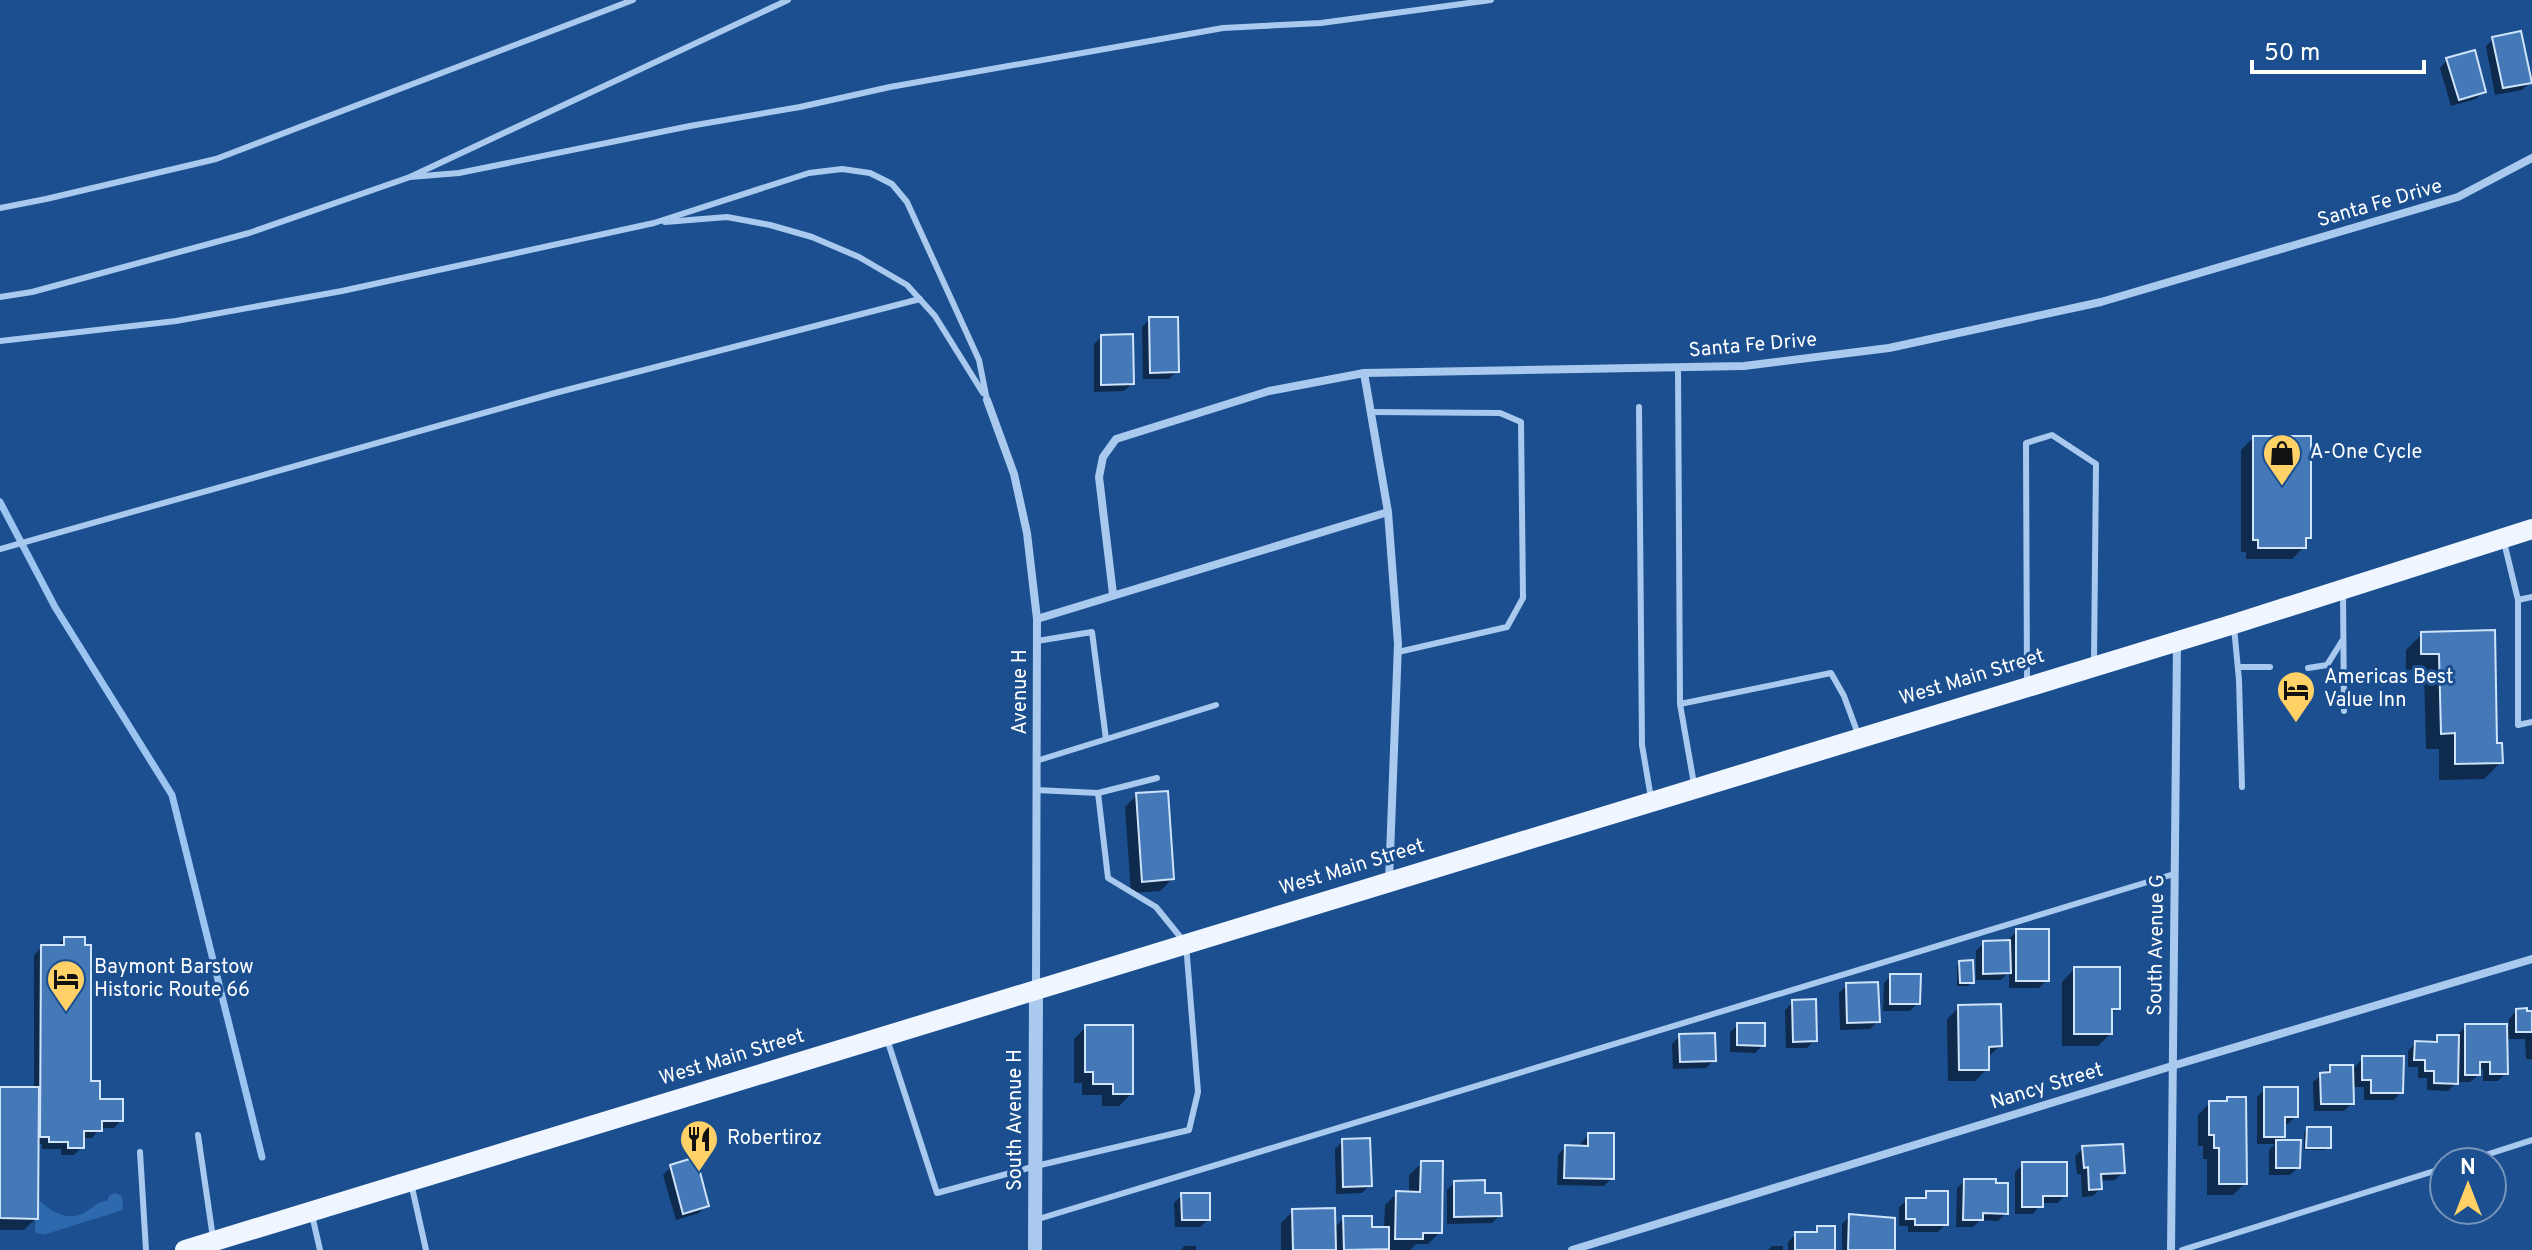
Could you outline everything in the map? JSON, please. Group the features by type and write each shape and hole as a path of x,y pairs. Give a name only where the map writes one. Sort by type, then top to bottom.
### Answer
{"main road":[{"name":"West Main Street","path":"185,1250 220,1243 410,1181 2234,624 2532,529"}],"street":[{"name":"Santa Fe Drive","path":"1113,594 1099,477 1103,457 1116,439 1269,391 1364,373 1744,366 1889,348 2101,302 2458,197 2532,158"},
{"path":"1364,373 1388,512 1398,652 1389,881"},
{"name":"Avenue H","path":"987,400 1014,474 1027,533 1037,619 1036,990"},
{"path":"1037,619 1388,512"},
{"name":"South Avenue G","path":"2171,1250 2178,640"},
{"name":"Nancy Street","path":"1572,1250 2532,959"},
{"name":"South Avenue H","path":"1035,1250 1036,990"}],"lane":[{"path":"0,208 216,159 633,0"},
{"path":"0,297 32,292 249,233 410,177 788,0"},
{"path":"410,177 459,173 890,87 1223,28 1321,23 1491,0"},
{"path":"0,341 176,321 253,308 654,223 809,173 842,169 870,173 892,184 907,202 979,360 987,400"},
{"path":"654,223 727,217 812,237 859,257 907,285 920,299 935,316 987,400"},
{"path":"0,549 555,393 920,299"},
{"path":"1678,368 1680,704 1695,788"},
{"path":"1639,407 1642,745 1652,801"},
{"path":"1371,412 1500,413 1521,422 1523,598 1507,627 1398,652"},
{"path":"2027,686 2026,443 2052,435 2096,464 2094,666"},
{"path":"2503,538 2518,600 2518,725 2532,722"},
{"path":"2343,588 2344,711"},
{"path":"2518,600 2532,597"},
{"path":"2234,624 2242,787"},
{"path":"1037,641 1092,632 1106,739"},
{"path":"2308,668 2327,665 2344,638"},
{"path":"2238,667 2270,667"},
{"path":"1680,704 1831,673 1844,696 1859,738"},
{"path":"1036,761 1216,705"},
{"path":"1036,790 1098,793 1157,778"},
{"path":"885,1036 937,1193 1189,1130 1198,1092 1186,944 1156,907 1108,878 1098,793"},
{"path":"1035,1220 2174,874"},
{"path":"198,1135 220,1243"},
{"path":"2508,1148 2532,1140"},
{"path":"140,1152 146,1250"},
{"path":"2182,1250 2428,1173"},
{"path":"410,1181 426,1250"},
{"path":"311,1212 320,1250"}],"shaded area":[{"path":"115,1193 122,1196 123,1210 43,1235 35,1232 36,1198 52,1210 70,1216 84,1213"}],"building":[{"path":"2521,31 2532,83 2503,88 2492,37"},
{"path":"2475,50 2486,92 2459,100 2446,58"},
{"path":"1149,317 1178,317 1179,372 1150,373"},
{"path":"1133,334 1134,384 1101,385 1101,335"},
{"name":"A-One Cycle","path":"2253,436 2311,436 2311,538 2306,538 2306,548 2258,548 2258,540 2253,540"},
{"path":"2495,630 2497,743 2502,743 2503,763 2455,764 2455,733 2441,734 2439,654 2421,654 2421,632"},
{"path":"1168,791 1174,879 1142,882 1136,793"},
{"path":"2016,929 2049,929 2049,981 2016,981"},
{"name":"Baymont Barstow Historic Route 66","path":"64,937 85,937 85,945 91,945 91,1081 100,1081 100,1099 123,1099 123,1121 102,1121 102,1131 84,1131 84,1148 68,1148 68,1142 49,1142 49,1137 40,1137 41,945 64,945"},
{"path":"2010,940 2011,973 1983,974 1983,941"},
{"path":"1973,960 1974,983 1960,983 1959,961"},
{"path":"2074,967 2120,967 2120,1009 2112,1009 2112,1034 2074,1034"},
{"path":"1890,974 1921,974 1920,1004 1890,1004"},
{"path":"1878,982 1880,1022 1847,1023 1846,983"},
{"path":"1816,999 1817,1041 1793,1042 1792,1000"},
{"path":"2001,1004 2002,1046 1989,1047 1989,1070 1959,1070 1958,1005"},
{"path":"2527,1008 2527,1011 2532,1011 2532,1032 2516,1032 2516,1009"},
{"path":"1737,1023 1765,1023 1765,1046 1737,1045"},
{"path":"2465,1024 2507,1024 2508,1074 2490,1074 2490,1062 2480,1062 2480,1075 2465,1075"},
{"path":"1085,1025 1133,1025 1133,1094 1113,1094 1113,1084 1093,1084 1093,1072 1085,1072"},
{"path":"1715,1033 1716,1061 1680,1062 1679,1034"},
{"path":"2437,1035 2459,1035 2458,1084 2434,1083 2434,1071 2425,1071 2425,1060 2414,1060 2415,1041 2437,1042"},
{"path":"2362,1056 2404,1056 2403,1093 2371,1093 2371,1080 2362,1080"},
{"path":"2330,1065 2353,1065 2354,1104 2321,1104 2320,1073 2330,1072"},
{"path":"0,1087 39,1087 38,1219 0,1218"},
{"path":"2264,1087 2298,1087 2298,1117 2285,1117 2285,1137 2264,1137"},
{"path":"2227,1097 2246,1097 2247,1184 2219,1184 2219,1148 2214,1148 2214,1135 2209,1135 2209,1101 2227,1101"},
{"path":"2307,1127 2331,1127 2331,1148 2306,1148"},
{"path":"1588,1133 1614,1133 1614,1179 1564,1178 1565,1145 1588,1146"},
{"path":"1370,1138 1372,1186 1343,1187 1342,1139"},
{"path":"2276,1140 2301,1140 2300,1168 2276,1168"},
{"path":"2123,1144 2125,1173 2101,1174 2102,1189 2089,1190 2088,1167 2084,1168 2082,1146"},
{"path":"696,1157 709,1206 683,1214 670,1165"},
{"path":"1421,1161 1443,1161 1442,1233 1423,1233 1423,1239 1395,1239 1396,1191 1420,1192"},
{"path":"2022,1162 2067,1162 2067,1196 2043,1196 2043,1207 2022,1207"},
{"path":"1964,1179 1996,1179 1996,1183 2008,1183 2008,1214 1983,1213 1983,1220 1963,1220"},
{"path":"1485,1180 1485,1193 1501,1193 1502,1216 1454,1217 1454,1181"},
{"path":"1926,1191 1948,1191 1948,1225 1915,1225 1915,1219 1906,1219 1906,1198 1926,1198"},
{"path":"1181,1193 1210,1193 1210,1220 1182,1220"},
{"path":"1335,1208 1336,1250 1293,1250 1292,1209"},
{"path":"1849,1214 1895,1218 1895,1250 1848,1250"},
{"path":"1343,1216 1372,1216 1372,1227 1389,1227 1389,1249 1344,1250"},
{"path":"1817,1226 1835,1226 1835,1250 1795,1250 1795,1232 1817,1232"}],"waterway":[{"path":"0,502 55,607 172,795 262,1157"}],"place":[{"name":"A-One Cycle","path":"2282,487"},
{"name":"Americas Best Value Inn","path":"2296,724"},
{"name":"Baymont Barstow Historic Route 66","path":"66,1013"},
{"name":"Robertiroz","path":"699,1173"}]}
